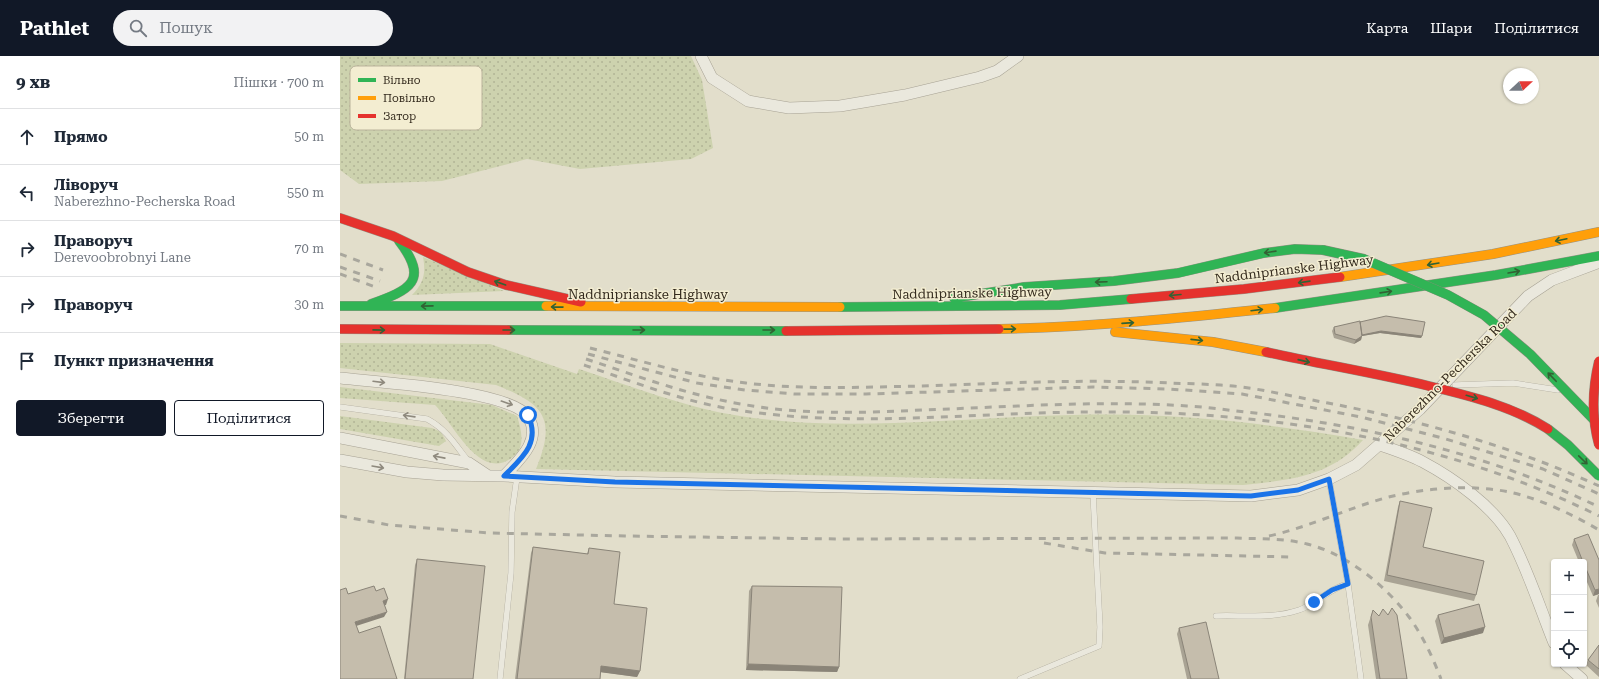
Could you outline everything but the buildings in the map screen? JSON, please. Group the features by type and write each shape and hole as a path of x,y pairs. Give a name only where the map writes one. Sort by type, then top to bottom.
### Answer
{"main road":[{"path":"340,218 394,236 468,272 506,285 607,307"},
{"name":"Naddniprianske Highway","path":"340,306 607,307 1060,305 1244,290 1407,268 1493,254 1599,232"},
{"path":"363,306 403,292 410,287 416,269 413,258 394,236"},
{"path":"913,306 974,293 1068,283 1114,281 1178,273 1264,253 1295,249 1322,250 1364,259 1448,295 1484,315 1530,354 1599,425"},
{"path":"340,329 894,331 1061,328 1175,319 1302,305 1496,275 1599,256"},
{"path":"1061,328 1213,342 1266,352 1320,365 1394,378 1501,406 1547,428 1565,442 1599,476"},
{"path":"1599,361 1593,391 1592,409 1599,445"}],"street":[{"path":"701,56 712,78 748,101 789,108 840,106 905,95 980,77 997,71 1018,56"},
{"name":"Naberezhno-Pecherska Road","path":"340,460 407,472 443,475 487,475 615,482 1251,496 1298,490 1329,479 1356,465 1380,445 1443,386 1514,310 1539,288 1566,274 1599,263"},
{"path":"340,378 451,390 492,398 512,405 528,415 532,424 532,435 528,449 504,476"},
{"path":"340,438 469,463 487,475"},
{"path":"1380,445 1422,461 1439,471 1462,486 1498,519 1509,535 1520,556 1551,635"},
{"path":"1568,667 1582,679"}],"lane":[{"path":"1443,386 1513,382 1543,387 1580,396"},
{"path":"1586,399 1599,404"},
{"path":"340,407 426,418 439,425 449,435 469,463"},
{"path":"500,679 511,573 512,512 517,477"},
{"path":"1329,479 1348,584 1361,679"},
{"path":"1020,679 1027,678 1099,646 1100,627 1093,493"},
{"path":"1216,616 1284,614 1300,609 1332,590 1348,584"}],"green space":[{"path":"340,56 691,56 702,80 713,148 691,159 580,169 527,159 442,181 359,184 340,170"},
{"path":"423,257 504,291 412,295 422,282 424,273"},
{"path":"340,343 490,344 577,374 579,369 700,408 740,416 781,421 864,424 1033,416 1147,415 1219,420 1291,428 1363,440 1337,462 1323,469 1277,481 1243,485 536,469 542,452 545,437 545,425 542,415 535,406 525,399 496,385 340,368"},
{"path":"340,387 492,405 517,416 522,437 520,447 514,456 502,463 490,463 479,457 469,448 435,405 340,398"},
{"path":"340,416 432,428 441,432 446,441 439,446 340,429"}],"railway":[{"path":"340,254 383,270"},
{"path":"340,267 380,281"},
{"path":"340,274 378,288"},
{"path":"590,348 707,377 746,383 790,387 922,386 1108,381 1206,384 1242,387 1363,410 1466,436 1533,459 1599,486"},
{"path":"588,354 697,383 745,390 795,394 866,394 1093,387 1169,389 1242,394 1361,417 1446,439 1543,469 1599,494"},
{"path":"586,359 702,396 763,408 808,412 899,411 1088,404 1154,404 1204,407 1299,419 1387,435 1474,458 1516,472 1599,507"},
{"path":"584,365 683,398 724,408 788,416 875,419 1093,412 1158,413 1223,417 1288,424 1352,434 1416,449 1478,467 1540,489 1599,516"},
{"path":"1269,536 1299,528 1385,498 1447,488 1479,488 1509,492 1532,498 1556,508 1599,530"},
{"path":"340,516 389,525 490,533 838,539 1237,538 1290,541 1307,544 1336,555 1351,563 1377,582 1399,605 1414,624 1435,663 1441,679"},
{"path":"1044,543 1105,553 1292,557"}],"traffic: fast":[{"path":"371,304 396,294 411,282 414,275 413,266 399,241"},
{"path":"954,298 1024,287 1114,281 1178,273 1264,253 1295,249 1323,250"},
{"path":"1323,250 1364,259 1448,295 1484,315 1530,354 1599,425"},
{"path":"1275,308 1496,275 1599,256"},
{"path":"840,307 1060,305 1131,299"},
{"path":"340,306 546,306"},
{"path":"509,330 786,331"},
{"path":"1548,429 1568,445 1599,476"}],"traffic: slow":[{"path":"1340,277 1493,254 1599,232"},
{"path":"546,306 840,307"},
{"path":"999,329 1137,322 1275,308"},
{"path":"1115,332 1213,342 1266,352"}],"traffic: jam":[{"path":"340,218 393,236 468,272 506,285 581,302"},
{"path":"1131,299 1244,289 1340,277"},
{"path":"340,329 509,330"},
{"path":"786,331 999,329"},
{"path":"1266,352 1388,377 1460,394 1505,408 1548,429"},
{"path":"1599,361 1593,403 1596,434 1599,445"}],"route":[{"path":"528,415 532,424 532,435 528,449 523,457 504,476 615,482 1251,496 1298,490 1329,479 1348,584 1339,586 1314,602"}]}
